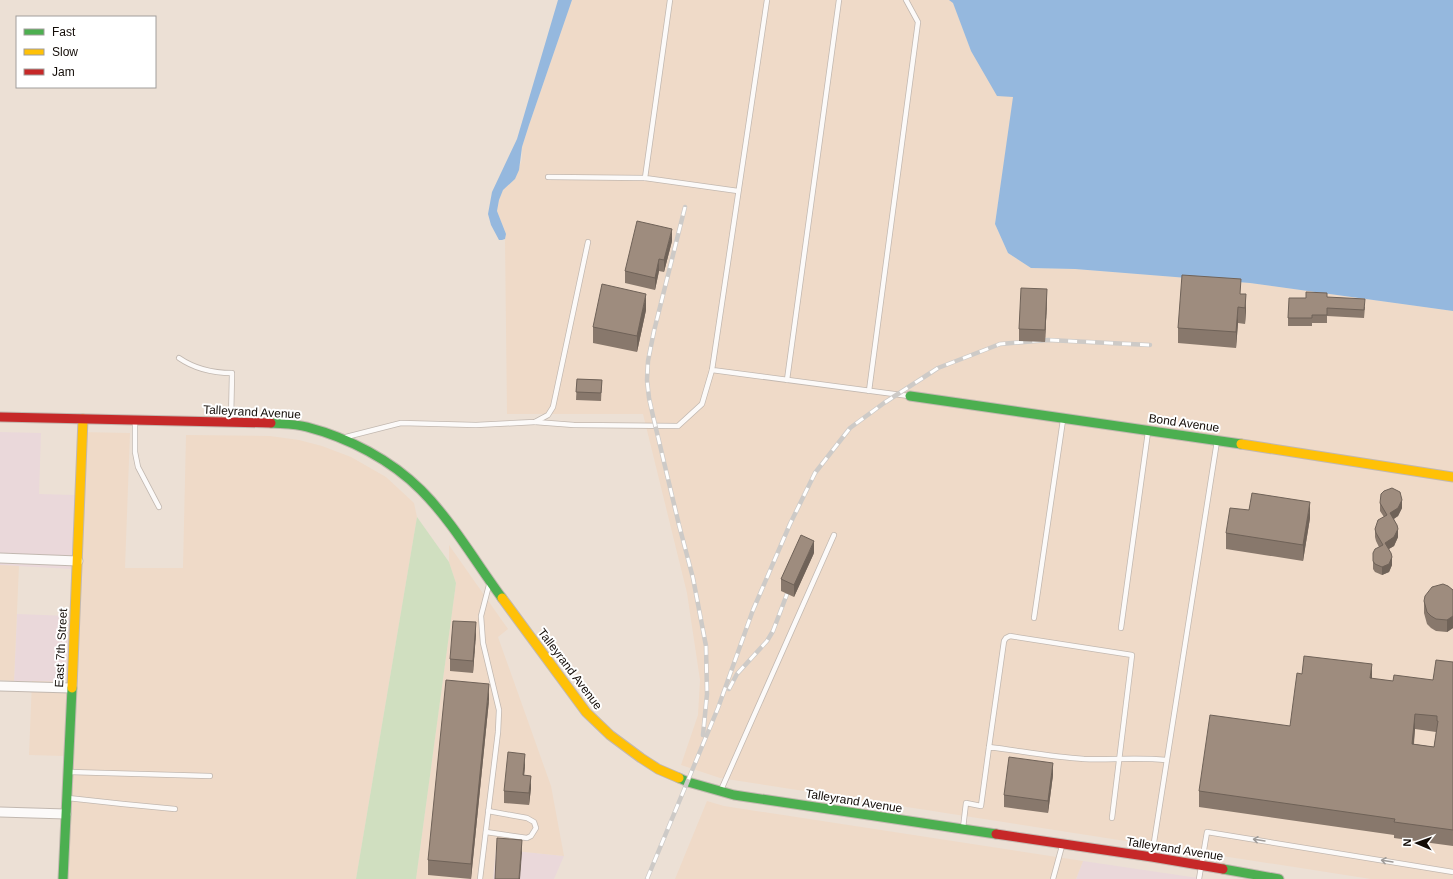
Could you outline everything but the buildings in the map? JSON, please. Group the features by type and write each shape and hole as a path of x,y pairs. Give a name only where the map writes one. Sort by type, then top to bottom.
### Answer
{"street":[{"name":"Bond Avenue","path":"910,396 1217,440 1453,477"},
{"name":"Talleyrand Avenue","path":"0,417 262,422 306,427 340,438 365,450 394,468 421,490 443,515 586,712 610,734 641,758 658,769 688,782 720,792 1152,857 1279,879"},
{"name":"East 7th Street","path":"63,879 78,561 83,418"},
{"path":"0,558 78,561"},
{"path":"0,686 71,688"},
{"path":"0,812 66,814"}],"lane":[{"path":"645,178 670,0"},
{"path":"340,438 401,423 476,425 535,422 574,425 678,426 702,404 712,370 766,0"},
{"path":"787,380 839,0"},
{"path":"869,391 918,22 906,0"},
{"path":"548,177 645,178 738,191"},
{"path":"535,422 548,415 553,407 588,242"},
{"path":"179,358 191,366 202,370 232,373 231,422"},
{"path":"712,370 910,396"},
{"path":"1034,618 1064,418"},
{"path":"135,420 135,452 138,467 159,506"},
{"path":"1121,628 1148,430"},
{"path":"1152,857 1217,440"},
{"path":"720,792 834,535"},
{"path":"480,879 498,732 498,710 483,643 481,616 490,581"},
{"path":"963,829 966,804 981,806 1004,641 1010,636 1132,655 1112,818"},
{"path":"990,747 1085,759 1119,758 1166,760"},
{"path":"68,772 210,776"},
{"path":"67,798 175,808"},
{"path":"486,832 526,838 531,836 536,828 534,822 527,818 488,811"},
{"path":"1199,879 1207,832 1453,872"},
{"path":"1054,879 1062,844"}],"shaded area":[{"path":"572,0 949,0 953,2 971,51 1014,96 995,224 1008,253 1031,268 1075,269 1250,283 1453,311 1453,879 1371,879 720,778 681,765 698,715 700,680 687,593 643,414 507,414 506,234 497,211 503,190 515,179 522,159 522,147 529,125"},
{"path":"0,432 41,433 39,494 75,495 71,569 0,565"},
{"path":"78,432 130,433 125,568 183,568 186,435 270,436 299,440 322,446 351,457 386,477 414,503 417,517 356,879 59,879 64,756 29,755 32,681 66,682"},
{"path":"449,545 508,629 498,637 551,786 564,856 496,849 493,879 416,879 456,583 449,562"},
{"path":"0,565 19,566 14,681 0,680"},
{"path":"17,614 69,616 66,682 14,681"},
{"path":"707,801 724,806 1083,861 1076,879 675,879"},
{"path":"496,849 564,856 554,879 493,879"},
{"path":"1083,861 1205,879 1076,879"}],"green space":[{"path":"417,517 449,562 456,583 416,879 356,879"}],"water":[{"path":"558,0 572,0 522,147 519,170 515,179 503,190 499,200 497,211 506,234 505,239 499,240 491,225 488,214 492,192 517,139"},
{"path":"949,0 1453,0 1453,311 1250,283 1075,269 1031,268 1008,253 995,224 1013,97 997,96 971,51 953,3"}],"railway":[{"path":"685,207 654,331 648,361 647,380 653,416 693,578 706,646 707,694 703,735"},
{"path":"647,879 718,708 753,610 790,524 815,473 850,428 884,403 938,368 1000,344 1048,340 1150,345"},
{"path":"729,689 737,674 767,641 773,631 787,594"}],"traffic: fast":[{"path":"910,396 1241,444"},
{"path":"271,423 303,426 338,437 368,451 396,469 421,490 443,515 502,598"},
{"path":"63,879 72,688"},
{"path":"679,778 734,795 996,834"},
{"path":"1223,869 1279,879"}],"traffic: slow":[{"path":"72,688 83,419"},
{"path":"1241,444 1453,477"},
{"path":"502,598 586,712 610,735 641,758 658,769 679,778"}],"traffic: jam":[{"path":"0,417 271,423"},
{"path":"996,834 1223,869"}]}
